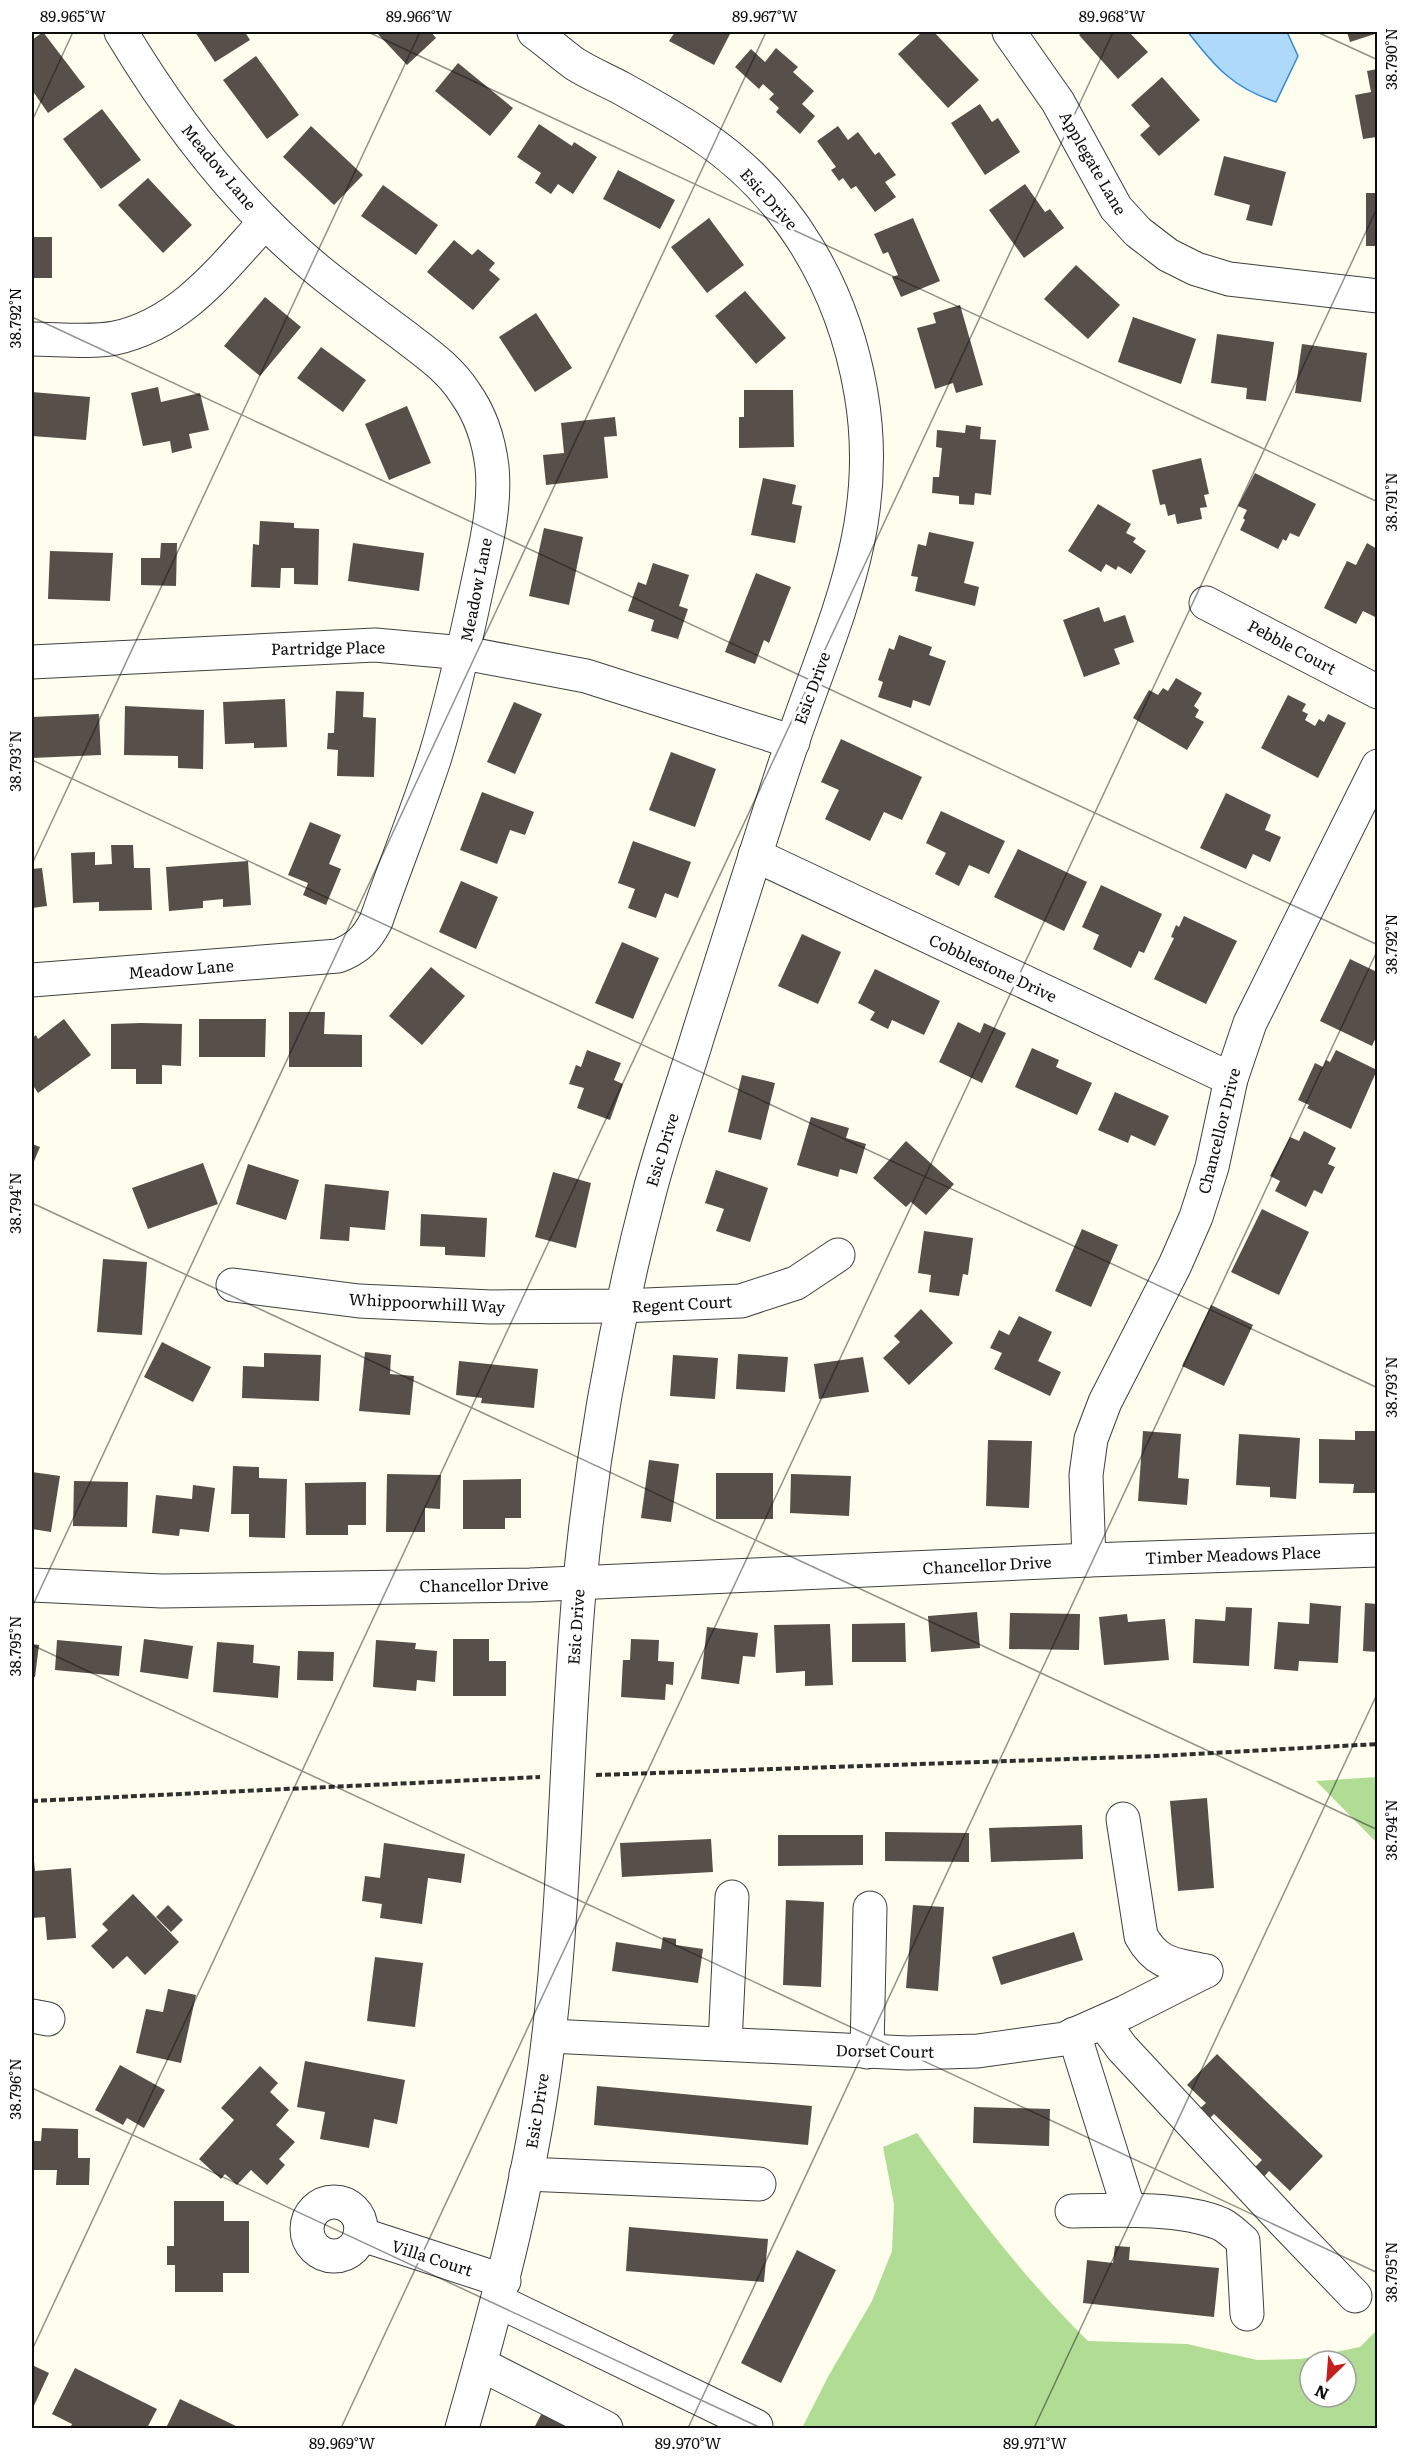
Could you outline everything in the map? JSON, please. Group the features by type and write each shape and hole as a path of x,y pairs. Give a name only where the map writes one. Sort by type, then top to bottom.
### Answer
{"street":[{"name":"Meadow Lane","path":"32,980 338,956 354,950 367,938 376,921 435,757 464,653 493,496 489,448 476,412 465,392 443,365 318,270 265,222 222,175 183,124 121,32"},
{"name":"Esic Drive","path":"462,2428 501,2291 526,2174 549,2036 566,1850 573,1665 580,1582 593,1473 622,1306 650,1188 755,855 849,586 860,538 866,489 866,440 861,392 845,328 830,288 810,249 786,214 757,181 725,153 635,96 576,64 534,32"},
{"name":"Applegate Lane","path":"1009,32 1058,102 1116,208 1138,232 1167,255 1196,269 1229,279 1377,296"},
{"path":"32,339 112,338 137,332 170,316 196,296 265,222"},
{"name":"Pebble Court","path":"1206,603 1377,692"},
{"name":"Partridge Place","path":"32,662 375,645 464,653 586,676 793,742"},
{"name":"Chancellor Drive","path":"32,1585 162,1591 580,1582 1089,1560 1086,1474 1092,1439 1105,1402 1175,1265 1196,1217 1212,1167 1231,1079 1250,1023 1377,766"},
{"name":"Cobblestone Drive","path":"755,855 1231,1079"},
{"name":"Regent Court","path":"622,1306 741,1301 796,1283 838,1255"},
{"name":"Whippoorwhill Way","path":"233,1285 359,1301 491,1307 622,1306"},
{"name":"Timber Meadows Place","path":"1089,1560 1377,1550"},
{"name":"Dorset Court","path":"549,2036 908,2053 978,2051 1064,2038 1206,1971 1166,1962 1150,1952 1141,1936 1122,1819"},
{"path":"725,2044 732,1897"},
{"path":"867,2052 870,1908"},
{"path":"1089,2028 1129,2210"},
{"path":"1089,2028 1122,2048 1355,2296"},
{"path":"526,2174 759,2184"},
{"path":"1072,2211 1129,2210 1202,2217 1224,2225 1243,2241 1247,2314"},
{"name":"Villa Court","path":"360,2234 501,2291 756,2426"},
{"path":"480,2364 606,2428"}],"path":[{"path":"590,1776 1157,1756 1377,1744"},
{"path":"32,1801 550,1777"}],"green space":[{"path":"1378,1778 1377,1843 1316,1781"},
{"path":"917,2133 998,2241 1041,2292 1088,2341 1187,2344 1257,2360 1298,2359 1298,2409 1358,2409 1358,2349 1350,2349 1360,2347 1377,2330 1377,2428 802,2428 829,2375 872,2301 892,2251 894,2204 883,2147"}],"water":[{"path":"1188,32 1287,32 1298,56 1276,102 1236,83 1216,65"}],"building":[{"path":"43,32 85,87 48,113 32,90 32,40"},
{"path":"195,32 245,32 250,40 215,62"},
{"path":"376,32 431,32 436,38 407,65"},
{"path":"675,32 731,32 714,65 669,41"},
{"path":"922,32 934,32 979,80 948,108 898,54"},
{"path":"1083,32 1129,32 1148,52 1118,79 1079,35"},
{"path":"1347,32 1378,32 1378,33 1350,42"},
{"path":"776,48 798,67 793,72 814,91 802,104 815,116 800,134 776,112 779,108 769,99 774,94 763,84 759,89 735,67 751,49 765,62"},
{"path":"256,56 299,115 267,139 223,80"},
{"path":"458,63 513,108 490,136 435,91"},
{"path":"1377,69 1377,137 1363,139 1355,95 1371,92 1367,71"},
{"path":"1162,77 1200,120 1159,156 1140,135 1150,126 1131,105"},
{"path":"980,104 992,122 998,118 1020,152 985,175 951,123"},
{"path":"102,109 141,160 101,189 63,139"},
{"path":"539,124 572,146 574,142 597,157 573,194 558,184 551,194 535,183 541,173 517,157"},
{"path":"311,126 363,175 334,205 283,157"},
{"path":"838,126 848,140 858,132 875,155 879,152 896,175 885,182 896,197 875,212 856,186 851,189 843,178 839,181 831,170 836,167 817,141"},
{"path":"1224,156 1286,172 1272,226 1246,220 1250,205 1214,195"},
{"path":"618,170 675,200 660,229 603,199"},
{"path":"148,178 192,225 163,253 118,205"},
{"path":"1025,184 1045,212 1050,209 1064,228 1024,258 989,210"},
{"path":"383,185 438,225 416,255 361,216"},
{"path":"1366,193 1377,193 1377,246 1366,246"},
{"path":"709,218 744,265 707,293 671,247"},
{"path":"913,218 940,281 901,297 892,277 898,275 888,252 883,254 874,234"},
{"path":"32,237 52,237 52,278 32,278"},
{"path":"454,240 472,255 478,249 495,263 489,270 500,279 473,310 427,272"},
{"path":"1076,265 1120,305 1088,339 1044,299"},
{"path":"745,291 786,338 756,364 715,316"},
{"path":"265,297 301,327 260,376 224,346"},
{"path":"960,305 983,385 956,393 953,383 935,389 917,328 936,323 933,313"},
{"path":"536,313 572,368 535,392 499,337"},
{"path":"1133,317 1196,339 1181,384 1118,362"},
{"path":"1217,334 1274,342 1266,401 1246,399 1247,388 1211,383"},
{"path":"1302,344 1367,353 1361,402 1295,393"},
{"path":"321,347 366,380 343,412 297,378"},
{"path":"158,387 161,402 200,393 209,430 189,434 192,448 172,453 170,441 143,446 131,393"},
{"path":"744,390 793,390 794,447 739,448 739,417 744,417"},
{"path":"32,392 90,397 86,440 32,436"},
{"path":"407,406 431,463 389,480 365,424"},
{"path":"615,417 617,436 604,437 608,478 546,485 543,455 564,453 561,423"},
{"path":"966,425 981,427 980,439 996,440 991,495 975,493 974,505 959,504 959,496 932,493 933,477 939,477 942,448 936,447 937,430 965,433"},
{"path":"1201,458 1209,494 1204,495 1207,507 1200,508 1202,519 1177,524 1175,514 1168,516 1165,504 1160,505 1152,470"},
{"path":"1255,473 1316,504 1299,537 1290,533 1286,541 1283,539 1278,549 1240,530 1247,510 1238,506"},
{"path":"763,478 796,485 792,504 802,506 795,543 751,535"},
{"path":"1098,504 1131,524 1126,533 1136,538 1133,542 1146,551 1131,574 1118,566 1116,570 1106,564 1101,572 1068,551"},
{"path":"260,521 294,523 294,528 319,529 318,585 294,584 294,568 281,568 280,588 251,587 253,544 259,545"},
{"path":"544,528 583,537 569,605 529,596"},
{"path":"929,532 974,542 964,583 979,587 975,606 915,591 918,577 911,576 918,544 926,546"},
{"path":"161,543 177,543 176,586 141,585 141,558 160,558"},
{"path":"353,543 424,553 419,591 348,581"},
{"path":"1367,543 1377,549 1377,618 1363,611 1356,624 1324,608 1347,561 1356,565"},
{"path":"50,551 113,553 110,601 48,599"},
{"path":"653,563 689,575 679,606 688,609 678,639 651,631 654,620 628,611 638,582 646,585"},
{"path":"756,573 791,587 769,643 764,640 755,664 725,652"},
{"path":"1099,607 1104,622 1125,615 1134,642 1114,649 1120,664 1084,677 1063,620"},
{"path":"899,635 932,647 929,655 946,661 930,706 913,700 911,708 878,697 883,682 878,680 889,648 894,650"},
{"path":"1176,678 1202,693 1194,706 1199,710 1195,717 1204,722 1187,750 1133,718 1149,690 1158,695 1163,688 1168,691"},
{"path":"336,691 364,692 363,717 376,718 374,777 337,776 338,750 327,749 328,733 334,733"},
{"path":"1288,695 1306,704 1302,711 1308,714 1305,720 1315,726 1319,719 1324,722 1328,714 1346,723 1318,778 1261,748"},
{"path":"285,699 287,747 254,748 254,743 225,744 223,702"},
{"path":"514,702 542,714 515,774 487,762"},
{"path":"125,706 204,710 203,769 178,768 178,756 124,755"},
{"path":"99,714 101,755 32,758 32,717"},
{"path":"841,739 922,777 902,820 884,812 870,841 825,819 839,790 821,782"},
{"path":"671,752 716,769 695,827 649,810"},
{"path":"482,792 534,812 525,835 510,830 497,864 460,850"},
{"path":"1226,793 1271,815 1265,830 1281,837 1270,862 1253,854 1246,869 1200,848"},
{"path":"941,811 1005,841 989,874 969,865 959,886 935,874 946,853 926,843"},
{"path":"310,822 341,835 329,864 341,869 326,905 303,895 308,883 288,875"},
{"path":"633,841 691,862 678,898 665,893 656,918 628,908 635,889 618,883"},
{"path":"111,845 133,845 134,868 150,868 152,910 99,911 99,902 73,903 71,853 95,852 95,865 112,864"},
{"path":"1018,849 1087,882 1064,931 994,897"},
{"path":"248,861 251,905 223,907 223,899 203,901 203,908 169,911 166,867"},
{"path":"42,868 47,906 32,908 32,869"},
{"path":"461,881 498,897 476,949 439,932"},
{"path":"1101,885 1162,914 1144,953 1139,951 1131,968 1093,949 1099,935 1082,927"},
{"path":"1184,916 1237,941 1206,1004 1154,979 1174,938 1171,937 1176,925 1179,927"},
{"path":"802,934 841,952 818,1004 778,986"},
{"path":"622,942 659,958 633,1019 595,1003"},
{"path":"1350,959 1377,972 1377,1035 1372,1046 1320,1021"},
{"path":"431,967 465,996 422,1045 389,1016"},
{"path":"875,969 940,1001 924,1035 892,1020 888,1029 870,1020 875,1012 858,1003"},
{"path":"289,1012 325,1012 324,1034 362,1035 362,1067 289,1067"},
{"path":"64,1019 91,1055 38,1093 32,1084 32,1038 36,1035 38,1039"},
{"path":"199,1019 266,1019 265,1057 199,1057"},
{"path":"958,1022 980,1033 984,1023 1006,1033 982,1083 939,1062"},
{"path":"111,1024 182,1024 181,1066 162,1065 162,1084 136,1084 136,1069 111,1069"},
{"path":"1032,1048 1059,1060 1056,1067 1092,1083 1077,1115 1015,1087"},
{"path":"587,1050 621,1063 614,1080 623,1084 610,1120 577,1108 584,1088 569,1084 576,1065 581,1067"},
{"path":"1336,1050 1377,1070 1351,1129 1307,1108 1309,1105 1298,1100 1315,1063 1323,1067 1326,1060 1330,1062"},
{"path":"742,1075 775,1083 761,1140 728,1132"},
{"path":"1115,1092 1169,1116 1155,1146 1131,1135 1128,1143 1098,1130"},
{"path":"811,1117 849,1128 846,1138 866,1144 857,1174 840,1169 838,1177 797,1165"},
{"path":"1304,1131 1336,1148 1328,1164 1335,1167 1322,1194 1314,1190 1306,1207 1275,1191 1280,1181 1270,1176 1290,1137 1299,1141"},
{"path":"906,1141 954,1184 926,1215 911,1202 906,1207 873,1178"},
{"path":"32,1144 40,1147 32,1166"},
{"path":"203,1163 218,1204 148,1229 132,1188"},
{"path":"248,1164 299,1180 286,1220 236,1204"},
{"path":"716,1170 768,1188 750,1242 716,1231 724,1209 705,1203"},
{"path":"553,1172 591,1183 576,1248 535,1237"},
{"path":"325,1184 389,1191 385,1230 350,1227 349,1241 320,1239"},
{"path":"1262,1209 1309,1232 1279,1295 1231,1272"},
{"path":"421,1214 487,1218 485,1257 445,1255 445,1247 420,1246"},
{"path":"1082,1229 1118,1245 1091,1307 1055,1291"},
{"path":"924,1231 973,1238 968,1275 963,1274 959,1296 929,1292 931,1275 918,1273"},
{"path":"103,1259 147,1262 142,1335 97,1332"},
{"path":"1211,1305 1253,1325 1224,1386 1182,1366"},
{"path":"921,1309 953,1343 909,1385 883,1358 900,1342 894,1336"},
{"path":"1019,1316 1052,1332 1038,1361 1061,1372 1050,1396 994,1369 1002,1353 990,1348 999,1330 1009,1335"},
{"path":"162,1342 211,1367 193,1402 144,1377"},
{"path":"365,1352 391,1355 390,1374 414,1376 410,1415 359,1411"},
{"path":"264,1353 321,1355 319,1401 242,1398 243,1366 264,1367"},
{"path":"738,1354 788,1357 785,1392 736,1389"},
{"path":"673,1355 718,1358 715,1399 670,1396"},
{"path":"863,1357 869,1392 819,1399 814,1364"},
{"path":"459,1361 538,1369 534,1408 481,1403 482,1398 456,1395"},
{"path":"1143,1431 1181,1434 1178,1478 1189,1479 1187,1505 1138,1501"},
{"path":"1355,1431 1377,1431 1377,1493 1353,1493 1354,1484 1319,1483 1319,1439 1355,1440"},
{"path":"1239,1434 1300,1438 1296,1499 1270,1497 1270,1487 1236,1485"},
{"path":"988,1440 1032,1441 1029,1508 986,1506"},
{"path":"649,1460 679,1464 671,1522 641,1518"},
{"path":"233,1466 259,1467 259,1478 287,1479 285,1538 249,1537 249,1514 231,1514"},
{"path":"32,1472 60,1476 51,1532 32,1529"},
{"path":"716,1473 773,1473 773,1519 716,1519"},
{"path":"387,1474 441,1475 440,1509 425,1508 425,1532 386,1532"},
{"path":"791,1474 851,1476 849,1516 790,1513"},
{"path":"521,1479 521,1518 505,1518 505,1529 463,1529 463,1480"},
{"path":"74,1481 128,1482 127,1527 73,1526"},
{"path":"366,1482 366,1525 348,1525 348,1535 306,1535 305,1483"},
{"path":"193,1485 215,1488 209,1532 180,1529 179,1536 152,1533 156,1495 192,1499"},
{"path":"1310,1603 1341,1606 1338,1663 1299,1661 1298,1671 1274,1669 1278,1622 1309,1624"},
{"path":"1365,1603 1377,1604 1377,1652 1363,1651"},
{"path":"1226,1607 1252,1608 1249,1666 1193,1663 1195,1619 1225,1621"},
{"path":"977,1612 980,1648 931,1652 928,1616"},
{"path":"1010,1613 1080,1614 1079,1650 1009,1649"},
{"path":"1127,1614 1128,1622 1165,1619 1169,1660 1104,1665 1099,1617"},
{"path":"905,1623 906,1662 852,1662 852,1624"},
{"path":"830,1624 833,1685 805,1686 805,1671 776,1673 774,1625"},
{"path":"707,1627 758,1633 755,1657 743,1656 739,1684 701,1679"},
{"path":"144,1639 193,1646 188,1679 140,1672"},
{"path":"453,1639 489,1639 489,1661 506,1661 506,1696 453,1696"},
{"path":"631,1639 659,1640 658,1661 674,1662 673,1685 666,1684 665,1700 621,1697 623,1660 630,1660"},
{"path":"57,1640 122,1646 119,1676 55,1670"},
{"path":"376,1640 416,1643 415,1649 437,1651 435,1682 417,1680 416,1691 373,1687"},
{"path":"217,1642 254,1645 253,1663 280,1666 278,1698 213,1692"},
{"path":"32,1644 39,1645 35,1677 32,1677"},
{"path":"298,1651 334,1652 333,1681 297,1680"},
{"path":"1207,1798 1214,1888 1178,1891 1170,1801"},
{"path":"1082,1825 1083,1859 991,1862 989,1828"},
{"path":"885,1832 969,1833 969,1862 885,1861"},
{"path":"778,1835 863,1835 863,1865 778,1866"},
{"path":"711,1839 713,1872 622,1877 620,1843"},
{"path":"384,1843 465,1854 461,1883 428,1878 422,1924 380,1918 382,1904 362,1901 365,1876 380,1878"},
{"path":"32,1861 34,1861 35,1871 71,1868 76,1938 47,1940 45,1917 32,1918"},
{"path":"133,1894 179,1942 145,1975 127,1956 113,1969 91,1946 108,1930 102,1924"},
{"path":"786,1900 824,1902 821,1987 783,1985"},
{"path":"168,1905 183,1920 171,1932 156,1917"},
{"path":"913,1905 944,1907 938,1991 906,1988"},
{"path":"1074,1932 1083,1960 1001,1985 992,1957"},
{"path":"663,1937 676,1939 676,1945 703,1949 698,1983 612,1971 616,1942 661,1949"},
{"path":"375,1957 423,1963 415,2027 367,2021"},
{"path":"168,1989 196,1995 181,2063 136,2053 146,2009 163,2012"},
{"path":"1217,2054 1323,2156 1290,2191 1269,2171 1263,2178 1254,2168 1262,2160 1214,2114 1207,2121 1197,2111 1206,2103 1187,2085"},
{"path":"305,2061 405,2080 397,2124 374,2119 369,2148 320,2139 325,2112 297,2107"},
{"path":"120,2065 165,2090 144,2128 127,2118 123,2125 95,2110"},
{"path":"260,2066 278,2083 270,2092 289,2110 276,2125 295,2142 279,2159 285,2165 267,2185 251,2170 237,2185 225,2174 221,2179 199,2159 234,2120 221,2108"},
{"path":"597,2086 812,2106 808,2145 594,2125"},
{"path":"974,2107 1050,2109 1049,2146 973,2143"},
{"path":"42,2128 78,2129 78,2158 90,2158 89,2185 56,2185 57,2170 32,2170 32,2141 41,2141"},
{"path":"174,2201 224,2201 224,2221 249,2221 249,2273 223,2273 223,2292 175,2292 175,2265 167,2265 167,2246 174,2246"},
{"path":"629,2227 768,2239 764,2282 626,2271"},
{"path":"1115,2246 1130,2247 1129,2260 1219,2268 1214,2317 1083,2303 1087,2260 1113,2263"},
{"path":"797,2250 836,2270 781,2383 741,2363"},
{"path":"32,2365 49,2373 32,2410"},
{"path":"75,2368 157,2409 147,2428 70,2428 72,2424 52,2414"},
{"path":"180,2399 240,2428 166,2428"},
{"path":"544,2409 583,2428 534,2428"}]}
